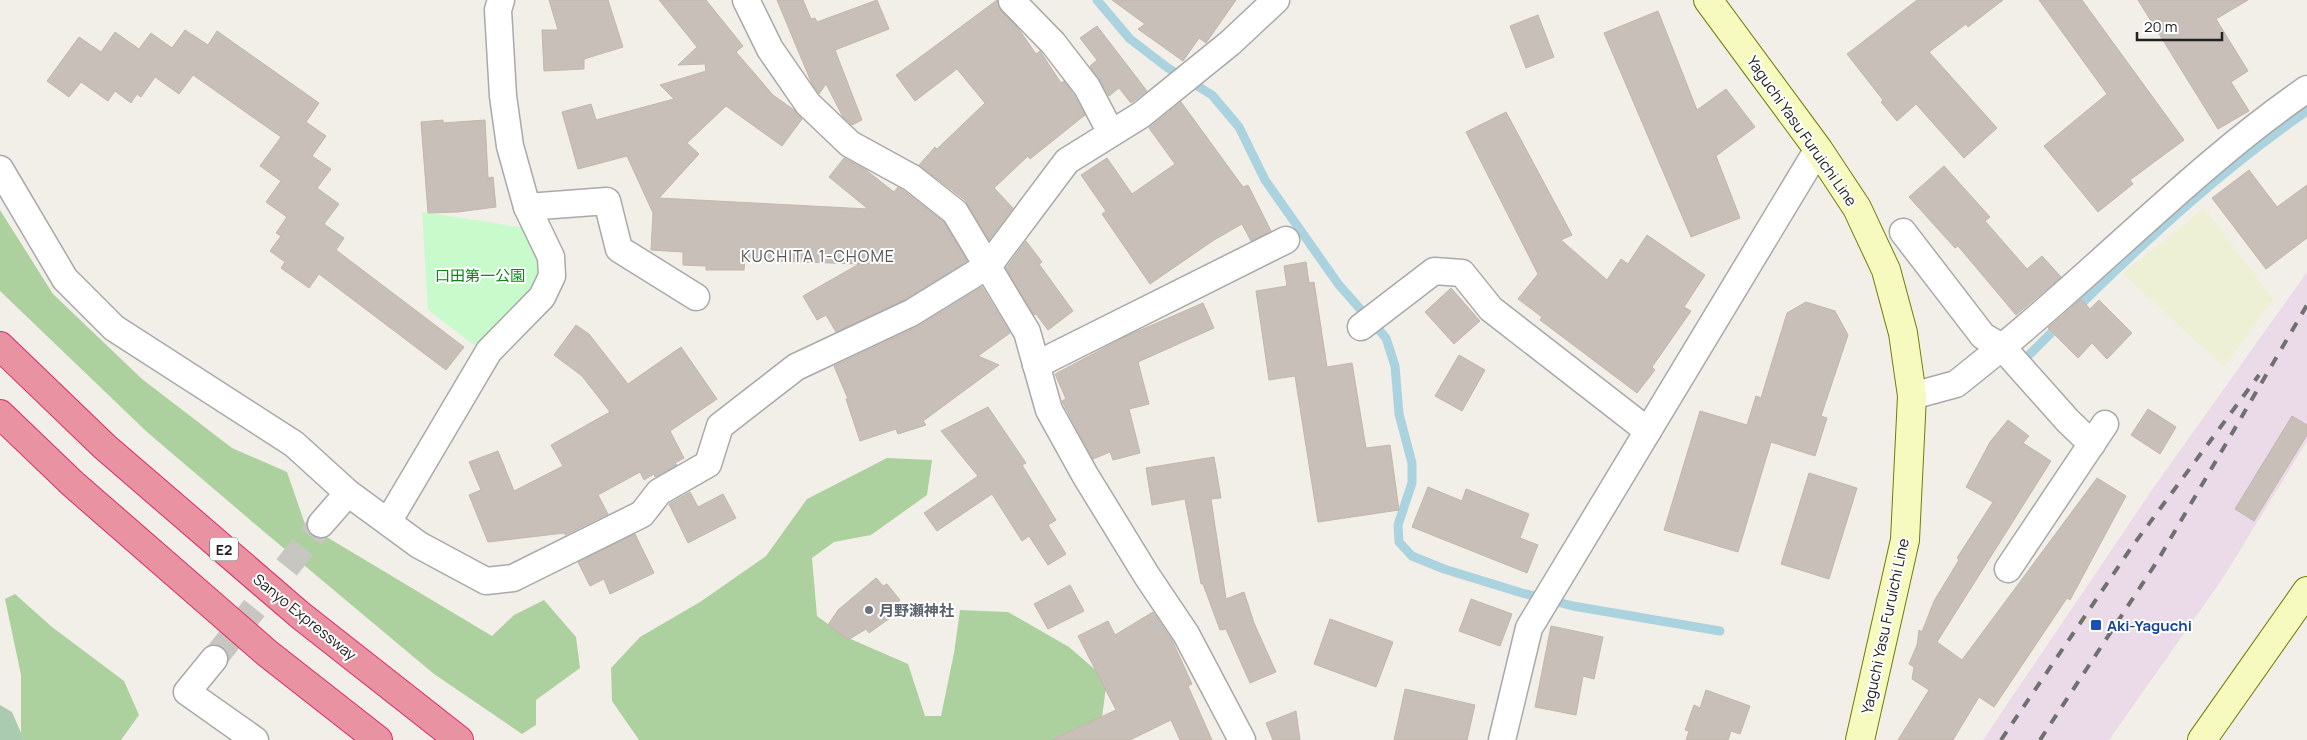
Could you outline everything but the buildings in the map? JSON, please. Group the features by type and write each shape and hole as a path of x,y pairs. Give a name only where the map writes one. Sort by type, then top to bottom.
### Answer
{"highway":[{"name":"Sanyo Expressway","path":"0,346 105,447 300,615 459,740"},
{"path":"0,414 73,484 267,653 378,740"}],"main road":[{"name":"Yaguchi Yasu Furuichi Line","path":"1708,0 1818,149 1857,208 1886,270 1903,333 1912,396 1905,540 1860,740"},
{"path":"2202,740 2307,590"}],"street":[{"path":"388,522 489,351 542,297 552,276 551,257 527,207 510,146 503,96 498,10 501,0"},
{"path":"746,0 770,49 808,104 850,144 912,178 955,212 989,265 1027,332 1049,410 1085,475 1147,576 1186,634 1242,740"},
{"path":"0,169 65,279 114,328 294,444 348,493 419,545 486,582 513,578 642,514 659,492 708,464 720,426 796,367 911,313 989,265 1067,161 1142,115 1276,0"},
{"path":"1012,1 1053,43 1087,87 1111,134"},
{"path":"1912,396 1956,384 2002,347 2143,222 2275,111 2307,90"},
{"path":"1502,740 1529,628 1818,149"},
{"path":"527,207 607,201 619,249 696,296"},
{"path":"1903,232 1983,336 2002,347 2068,421 2098,434 2008,569"},
{"path":"1036,365 1286,240"},
{"path":"1361,327 1434,270 1462,273 1491,309 1648,432"},
{"path":"321,524 348,493"},
{"path":"214,659 187,692 255,740"}],"shaded area":[{"path":"2307,272 2307,441 2223,578 2109,740 1983,740 2154,487"}],"green space":[{"path":"2204,208 2273,299 2224,367 2123,274"},
{"path":"0,210 53,294 142,379 232,448 287,472 305,524 492,636 514,615 544,600 576,637 580,668 536,700 536,725 522,734 434,674 147,432 0,291"},
{"name":"口田第一公園","path":"422,212 526,228 542,268 538,291 482,351 428,310"},
{"path":"887,458 932,460 927,495 871,535 834,542 812,558 817,616 846,637 908,664 925,716 941,716 954,653 960,610 1008,612 1069,647 1107,680 1099,740 639,740 612,701 611,668 640,637 700,602 766,556 807,499"},
{"path":"15,594 52,627 124,681 139,715 121,740 24,740 21,735 21,675 5,599"},
{"path":"0,705 12,712 24,740 0,740"}],"waterway":[{"path":"1097,0 1130,39 1168,68 1212,95 1239,127 1265,180 1339,285 1386,338 1395,366 1399,414 1412,463 1412,483 1398,525 1399,542 1412,556 1444,569 1522,593 1573,606 1720,631"},
{"path":"2075,310 2130,257 2216,180 2307,111"},
{"path":"2030,354 2060,324"}],"tunnel":[{"path":"214,659 321,524"}],"railway":[{"path":"2040,740 2158,560 2307,305"},
{"path":"2001,740 2131,548 2259,375"}],"place":[{"name":"月野瀬神社","path":"869,610"},
{"name":"Aki-Yaguchi","path":"2096,625"}],"district":[{"name":"KUCHITA 1-CHOME","path":"818,256"}]}
